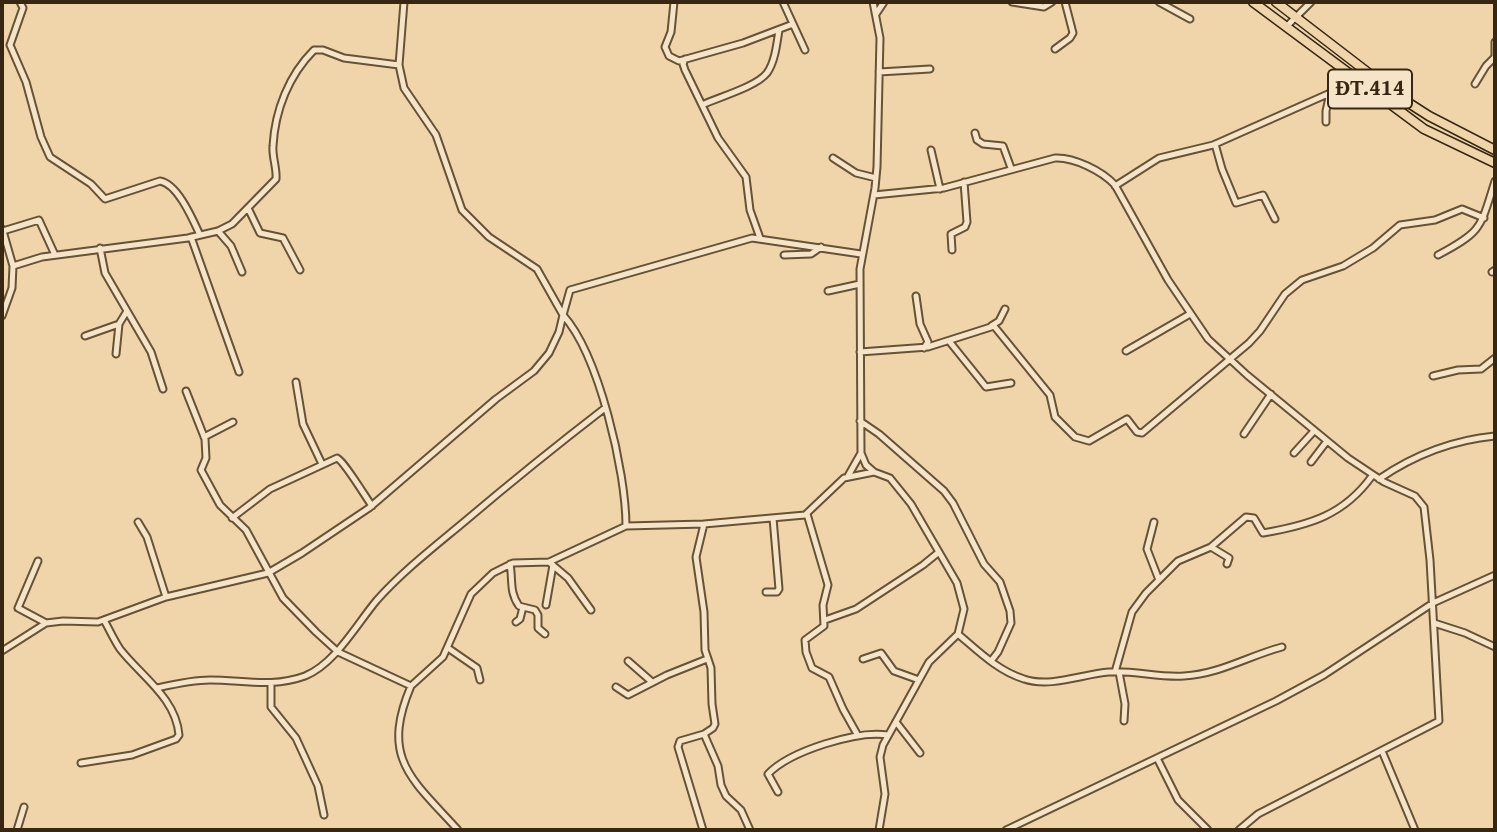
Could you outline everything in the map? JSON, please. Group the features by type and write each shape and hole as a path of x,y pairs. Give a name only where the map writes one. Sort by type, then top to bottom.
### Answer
{"main road":[{"name":"ĐT.414","path":"1253,2 1424,129 1495,163"},
{"path":"1276,2 1429,117 1495,150"}],"street":[{"path":"20,2 23,8 10,45 26,82 41,137 50,156 91,184 106,199 160,181 166,183 183,201 201,235"},
{"path":"404,2 399,65 404,88 436,135 462,211 489,237 537,269 582,344 605,408 620,469 626,526"},
{"path":"674,2 671,32 664,47 673,60 679,61 793,24"},
{"path":"783,2 805,50"},
{"path":"873,2 880,38 876,178 861,254 861,453 866,465 874,472 894,481 911,504 957,583 963,600 964,617 958,634 932,657 888,735 880,757 885,794 878,830"},
{"path":"876,14 884,2"},
{"path":"1012,2 1044,7 1052,2"},
{"path":"1055,49 1073,33 1065,2"},
{"path":"1159,2 1189,19"},
{"path":"1286,27 1311,2"},
{"path":"702,104 754,83 767,73 776,50 779,30"},
{"path":"1475,84 1495,56 1495,42"},
{"path":"13,266 100,248 191,237 218,231 232,224 276,179 273,147 285,90 302,62 314,50 323,50 344,58 399,65"},
{"path":"685,59 685,70 719,138 746,177 750,209 760,238"},
{"path":"879,72 930,69"},
{"path":"1326,122 1330,93 1342,69"},
{"path":"1115,186 1163,156 1216,144 1330,93"},
{"path":"975,133 977,140 983,144 1003,146 1011,168"},
{"path":"1216,144 1222,169 1236,203 1263,195 1275,219"},
{"path":"931,150 940,189"},
{"path":"874,195 940,189 1011,168 1062,157 1104,176 1115,186 1191,314 1209,339 1314,431 1376,477 1415,496 1424,508 1428,525 1439,721 1258,814 1239,830"},
{"path":"833,158 856,173 876,178"},
{"path":"1438,255 1464,241 1477,230 1484,218 1495,181"},
{"path":"952,250 951,234 965,227 967,222 964,182"},
{"path":"248,208 261,233 282,238 299,270"},
{"path":"991,326 998,330 1051,395 1055,417 1082,441 1096,438 1127,419 1139,433 1146,432 1260,331 1291,288 1310,276 1343,266 1401,225 1435,220 1462,209 1484,218"},
{"path":"2,316 10,295 13,266 2,230 39,220 55,256"},
{"path":"218,231 231,246 242,272"},
{"path":"191,237 239,372"},
{"path":"2,651 46,623 104,620 166,597 268,572 302,553 372,506 543,363 559,332 572,288 760,238 861,254"},
{"path":"784,255 811,254 821,247"},
{"path":"100,248 105,273 151,352 163,389"},
{"path":"828,290 860,284"},
{"path":"916,296 920,324 928,342 924,348"},
{"path":"860,352 924,348 949,341 991,326 999,321 1005,309"},
{"path":"116,355 119,324 127,312"},
{"path":"1126,351 1191,314"},
{"path":"85,336 119,324"},
{"path":"949,341 986,387 1011,383"},
{"path":"1433,376 1458,370 1481,369 1495,358"},
{"path":"296,382 304,428 322,464"},
{"path":"186,391 204,437 206,458 201,472 220,505 246,530 283,598 338,652 411,686"},
{"path":"1244,434 1271,394"},
{"path":"157,688 209,680 270,687 307,675 338,652 364,616 403,573 540,458 605,408"},
{"path":"860,421 890,442 944,491 953,503 984,564 1000,582 1010,611 1011,623 991,661"},
{"path":"204,437 233,422"},
{"path":"1294,453 1314,431"},
{"path":"1124,720 1125,704 1117,672 1132,612 1182,558 1211,547 1246,517 1254,518 1263,533 1293,528 1345,507 1376,477 1443,445 1495,436"},
{"path":"1311,462 1327,441"},
{"path":"848,477 861,453"},
{"path":"232,518 260,495 336,458 342,460 372,506"},
{"path":"458,830 420,790 401,755 397,740 398,723 411,686 443,657 471,594 493,573 510,564 551,563 626,526 704,524 807,514 841,481 874,472"},
{"path":"807,514 828,585 823,606 823,628 805,640 808,659 812,668 829,677 857,734"},
{"path":"766,592 777,592 779,589 773,518"},
{"path":"138,522 147,537 166,597"},
{"path":"1154,522 1147,549 1159,580"},
{"path":"703,830 678,744 681,740 704,734 714,728 715,724 711,668 707,659 704,612 695,557 704,524"},
{"path":"1211,547 1229,558 1227,564"},
{"path":"825,620 856,609 914,572 939,552"},
{"path":"38,561 18,608 46,623"},
{"path":"546,605 551,563"},
{"path":"551,563 568,578 592,610"},
{"path":"510,564 511,592 519,606 535,610 538,615 538,628 545,634"},
{"path":"1006,830 1324,675 1433,603 1495,575"},
{"path":"516,622 520,619 523,607"},
{"path":"81,763 132,755 177,739 178,728 157,688 120,649 104,620"},
{"path":"1434,623 1495,647"},
{"path":"958,634 991,661 1024,679 1040,682 1117,672 1191,675 1228,668 1282,647"},
{"path":"448,648 474,665 480,680"},
{"path":"863,659 881,653 894,671 919,680"},
{"path":"616,687 628,695 707,659"},
{"path":"628,661 652,682"},
{"path":"270,687 271,707 296,738 317,786 324,815"},
{"path":"896,722 920,753"},
{"path":"704,734 719,766 720,785 726,796 741,810 750,830"},
{"path":"778,792 769,776 771,771 802,752 857,734 888,735"},
{"path":"1382,751 1415,830"},
{"path":"1157,758 1184,808 1208,830"},
{"path":"17,830 24,807"}]}
